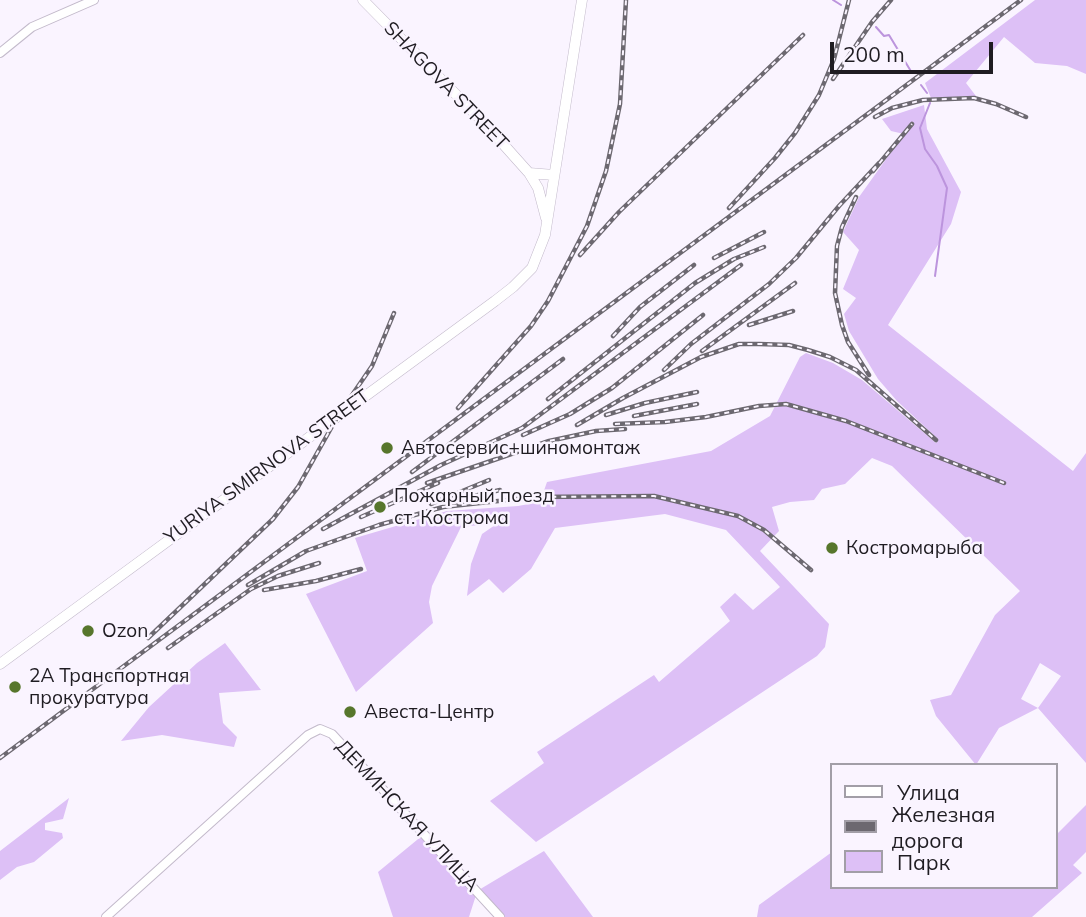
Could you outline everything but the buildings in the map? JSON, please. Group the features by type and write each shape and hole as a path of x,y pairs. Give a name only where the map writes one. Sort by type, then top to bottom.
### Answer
{"main road":[{"name":"SHAGOVA STREET","path":"363,0 488,126 529,173 538,188 547,221"},
{"path":"0,664 513,287 537,259 547,221 582,0"},
{"path":"529,173 554,175"}],"street":[{"path":"0,53 32,27 94,0"},
{"name":"ДЕМИНСКАЯ УЛИЦА","path":"106,917 308,735 320,729 332,734 500,917"}],"green space":[{"path":"1035,0 1086,0 1086,74 1067,66 1035,63 1004,37 966,83 976,96 931,98 925,83"},
{"path":"924,105 927,129 961,192 951,224 888,325 1073,471 1086,453 1086,763 1038,708 999,728 977,763 974,763 936,716 930,700 951,695 995,615 1020,591 892,466 872,458 845,484 822,489 814,500 772,507 779,531 760,551 829,624 825,647 817,656 536,842 490,801 544,763 537,752 654,675 659,682 730,621 720,607 735,593 753,610 780,587 726,530 665,514 555,528 531,569 503,593 489,579 467,596 471,564 482,534 498,523 461,527 432,586 429,602 433,623 356,692 306,594 367,571 355,538 447,511 540,502 547,482 711,451 770,416 800,357 806,353 833,363 862,380 936,443 938,439 897,401 878,379 849,331 844,314 856,298 843,289 859,250 843,232 859,197 904,134 891,131 882,119","holes":["1040,663 1061,676 1038,708 1021,699"]},
{"path":"225,643 261,690 219,693 223,723 237,737 234,747 162,735 121,741 149,707 197,663"},
{"path":"69,798 63,819 45,823 45,830 62,833 63,838 34,862 17,867 0,880 0,851"},
{"path":"1086,805 1086,852 1073,865 1082,873 1032,917 757,917 759,905 830,853 830,889 1058,889 1058,833"},
{"path":"423,835 477,891 544,851 593,917 500,917 477,892 469,917 393,917 378,872"}],"waterway":[{"path":"833,0 841,5"},
{"path":"876,27 884,36 889,35 912,73"},
{"path":"921,85 927,93"},
{"path":"930,103 920,128 925,149 947,188 935,276"}],"railway":[{"path":"458,408 531,326 548,301 587,226 606,171 620,104 626,0"},
{"path":"729,208 795,133 819,95 834,59 849,0"},
{"path":"833,79 872,22 891,0"},
{"path":"0,758 1021,0"},
{"path":"580,255 619,212 803,35"},
{"path":"875,117 892,108 923,100 974,98 1026,117"},
{"path":"873,171 912,124"},
{"path":"664,370 691,344 769,284 796,258 879,163"},
{"path":"856,197 842,227 837,246 835,293 848,342 869,375"},
{"path":"714,258 764,232"},
{"path":"548,399 695,283 734,259 764,247"},
{"path":"613,336 640,307 694,265"},
{"path":"323,529 441,465 522,428 741,265"},
{"path":"702,351 795,283"},
{"path":"749,325 793,311"},
{"path":"148,638 273,519 298,487 339,414 372,366 394,313"},
{"path":"523,435 570,414 612,388 703,315"},
{"path":"577,425 701,357 739,344 789,345 830,357 856,370 936,440"},
{"path":"412,472 563,359"},
{"path":"606,415 697,392"},
{"path":"634,416 697,404"},
{"path":"615,424 665,422 786,404 846,421 1004,483"},
{"path":"427,483 549,441 596,431 625,429"},
{"path":"431,504 489,480"},
{"path":"361,517 438,483"},
{"path":"474,496 500,490"},
{"path":"248,585 306,551 379,525 443,507 535,497 654,496 738,516 764,530 811,570"},
{"path":"168,648 251,589 278,576 319,563"},
{"path":"264,590 316,581 361,569"}],"place":[{"name":"Автосервис+шиномонтаж","path":"387,448"},
{"name":"Пожарный поезд ст. Кострома","path":"380,507"},
{"name":"Костромарыба","path":"832,548"},
{"name":"Ozon","path":"88,631"},
{"name":"2А Транспортная прокуратура","path":"15,687"},
{"name":"Авеста-Центр","path":"350,712"}]}
